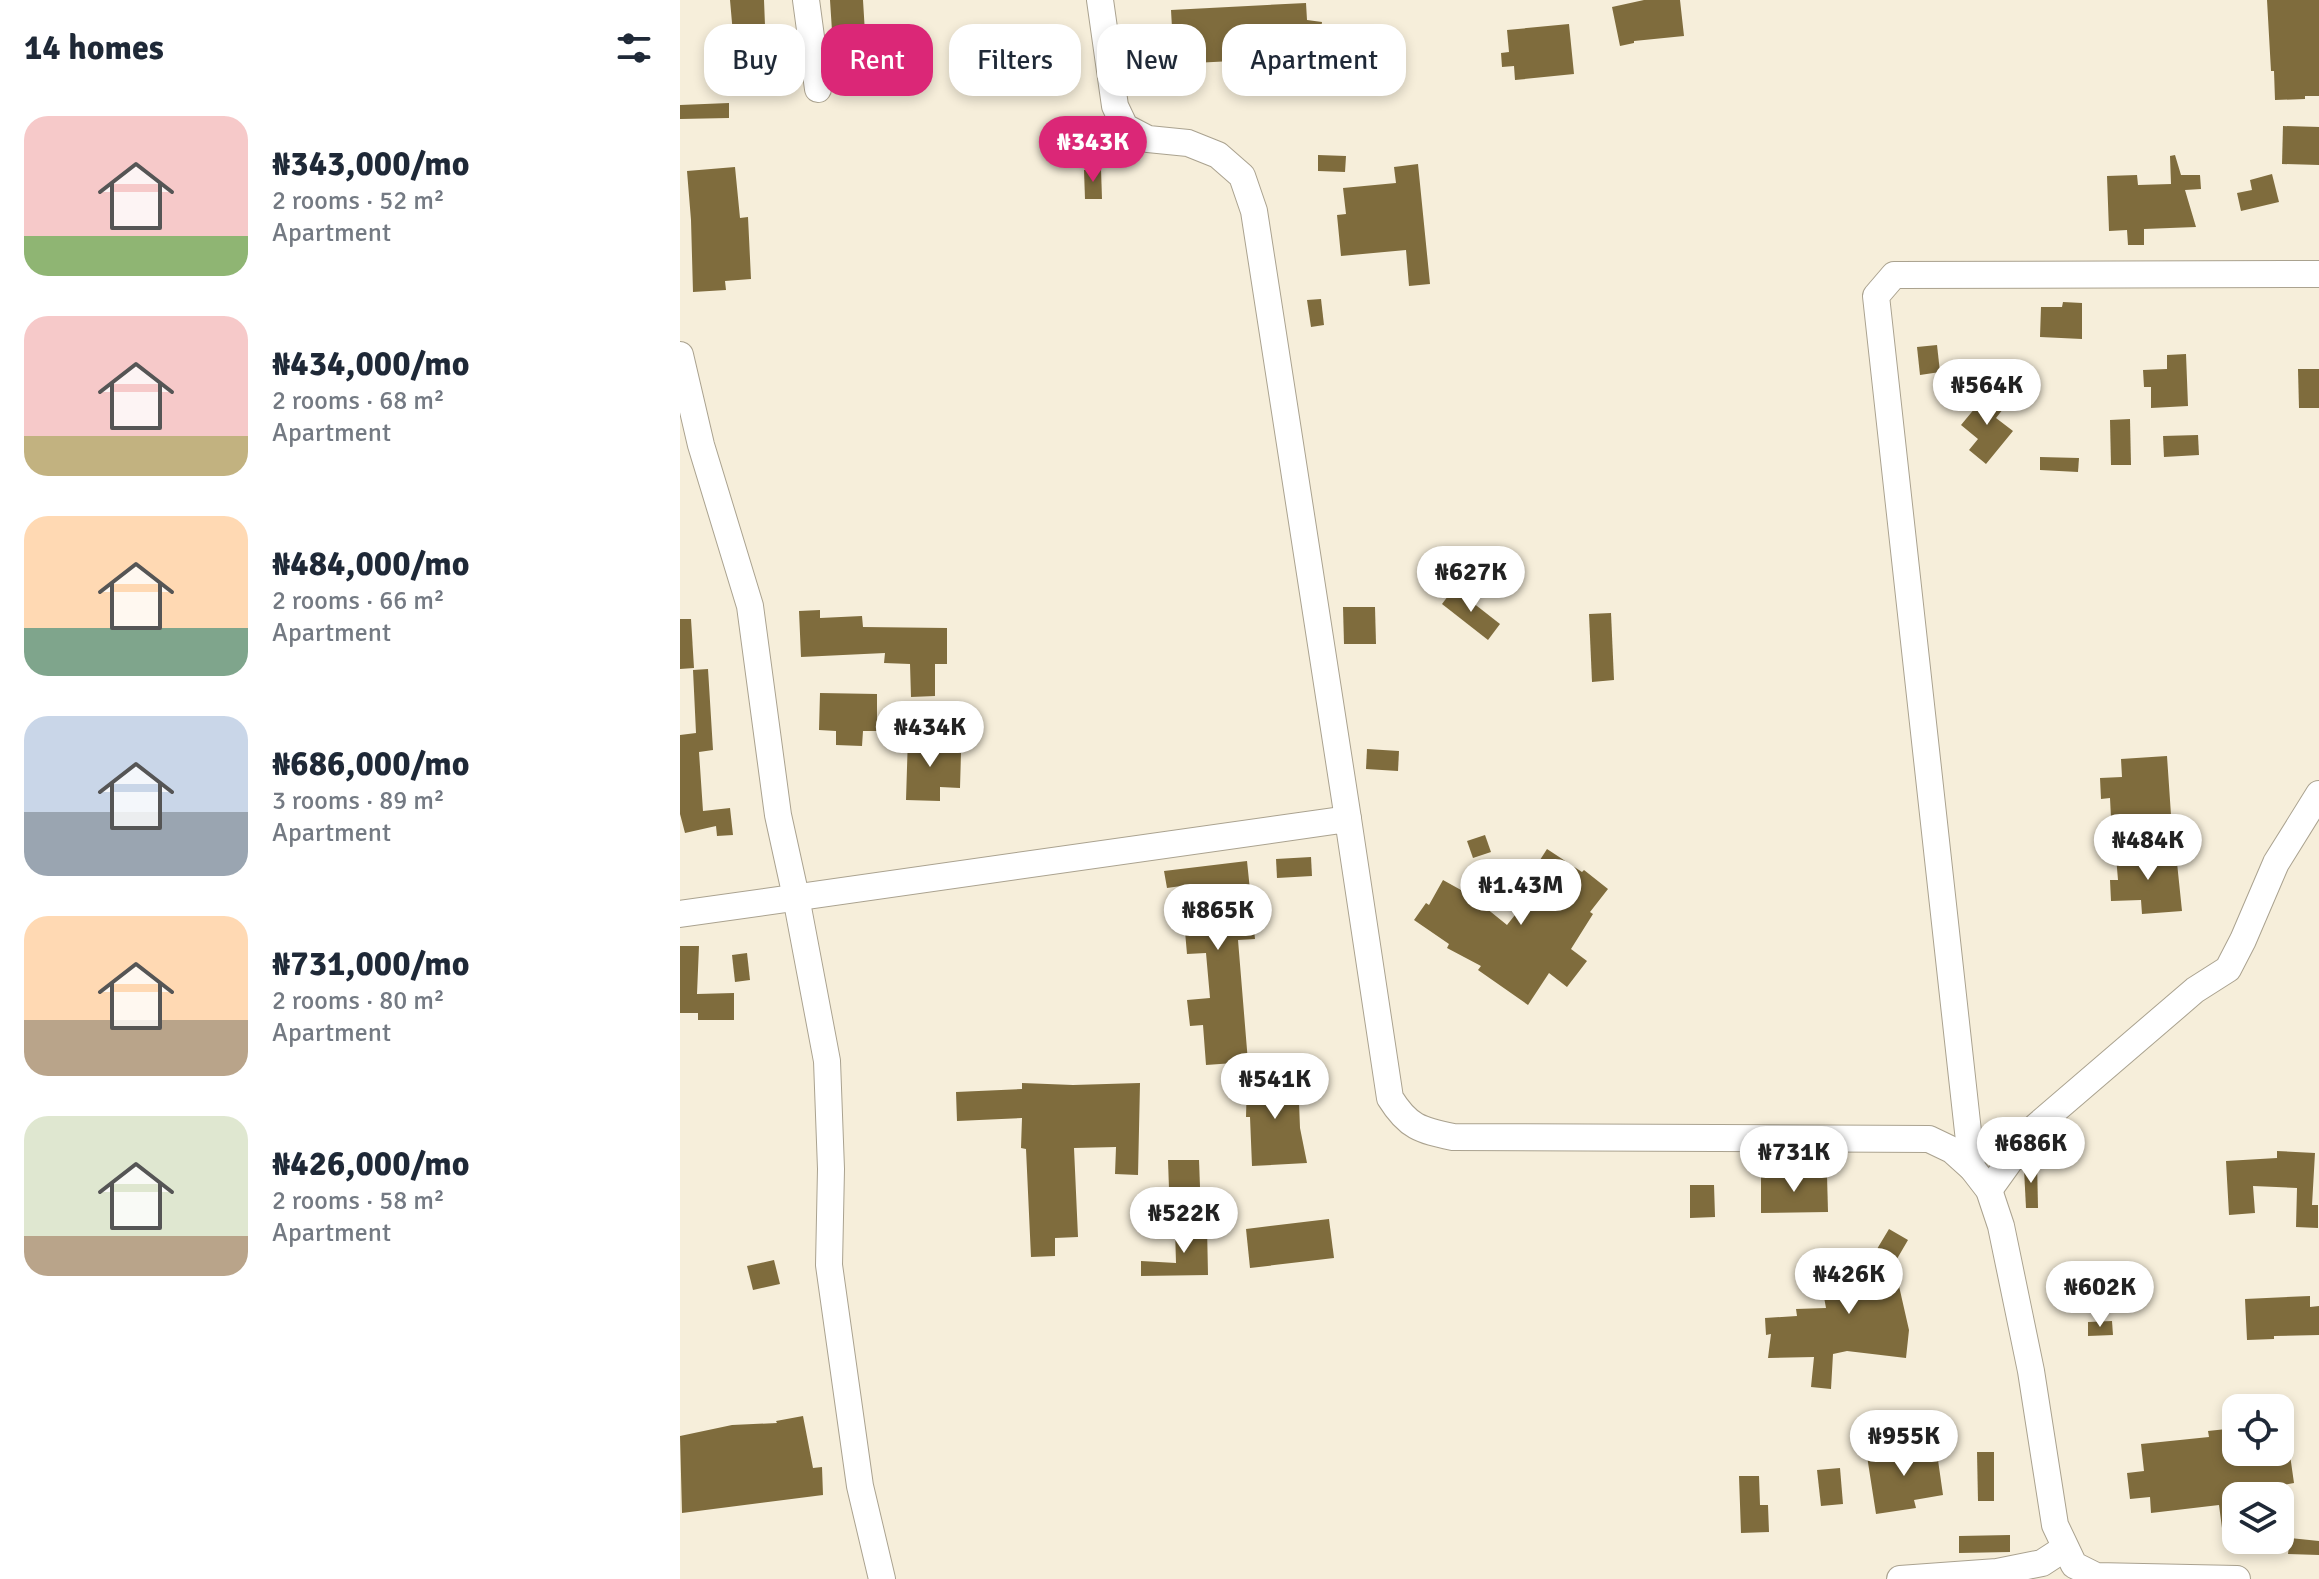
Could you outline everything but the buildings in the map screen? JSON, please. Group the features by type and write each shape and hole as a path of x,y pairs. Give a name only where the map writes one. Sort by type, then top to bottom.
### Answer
{"street":[{"path":"806,0 818,89"},
{"path":"1100,0 1115,106 1125,127 1148,139 1188,143 1218,155 1242,176 1254,211 1390,1098 1401,1116 1419,1130 1453,1137 1929,1139 1952,1150 1972,1168 1989,1190 2001,1226 2031,1371 2055,1525 2074,1565 2096,1576 2237,1579"},
{"path":"1972,1168 1876,296 1894,275 2319,274"},
{"path":"680,355 701,445 750,606 778,815 827,1061 831,1169 829,1265 860,1486 882,1579"},
{"path":"1989,1190 2032,1130 2195,990 2228,969 2276,863 2319,794"},
{"path":"680,914 1348,819"},
{"path":"1900,1579 1997,1572 2042,1563 2065,1548"}]}
